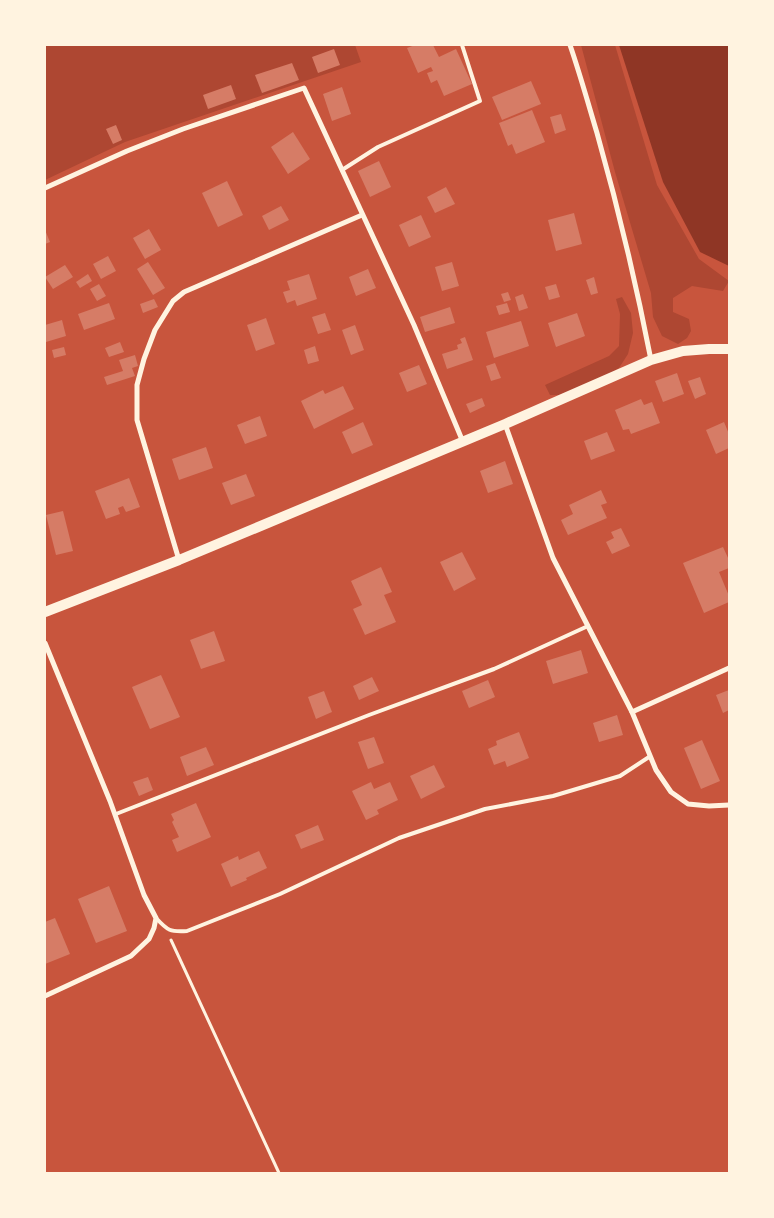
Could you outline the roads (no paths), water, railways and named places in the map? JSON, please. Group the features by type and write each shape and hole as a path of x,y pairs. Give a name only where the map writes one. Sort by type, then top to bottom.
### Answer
{"main road":[{"path":"45,612 179,560 463,442 651,360 683,351 729,350"}],"street":[{"path":"570,45 604,159 626,246 651,360"},
{"path":"45,188 135,148 304,88 414,325 463,442"},
{"path":"179,560 137,420 137,385 144,359 156,330 172,301 184,292 362,215"},
{"path":"505,424 553,558 632,712 649,756 664,784 679,799 688,804 701,806 729,805"},
{"path":"45,643 116,814 144,895 156,918 150,939 131,956 45,996"},
{"path":"632,712 729,668"}],"lane":[{"path":"342,170 378,146 480,101 462,45"},
{"path":"116,814 494,668 588,626"},
{"path":"156,918 166,930 174,932 187,931 280,894 399,838 485,809 552,796 620,776 649,756"}]}
